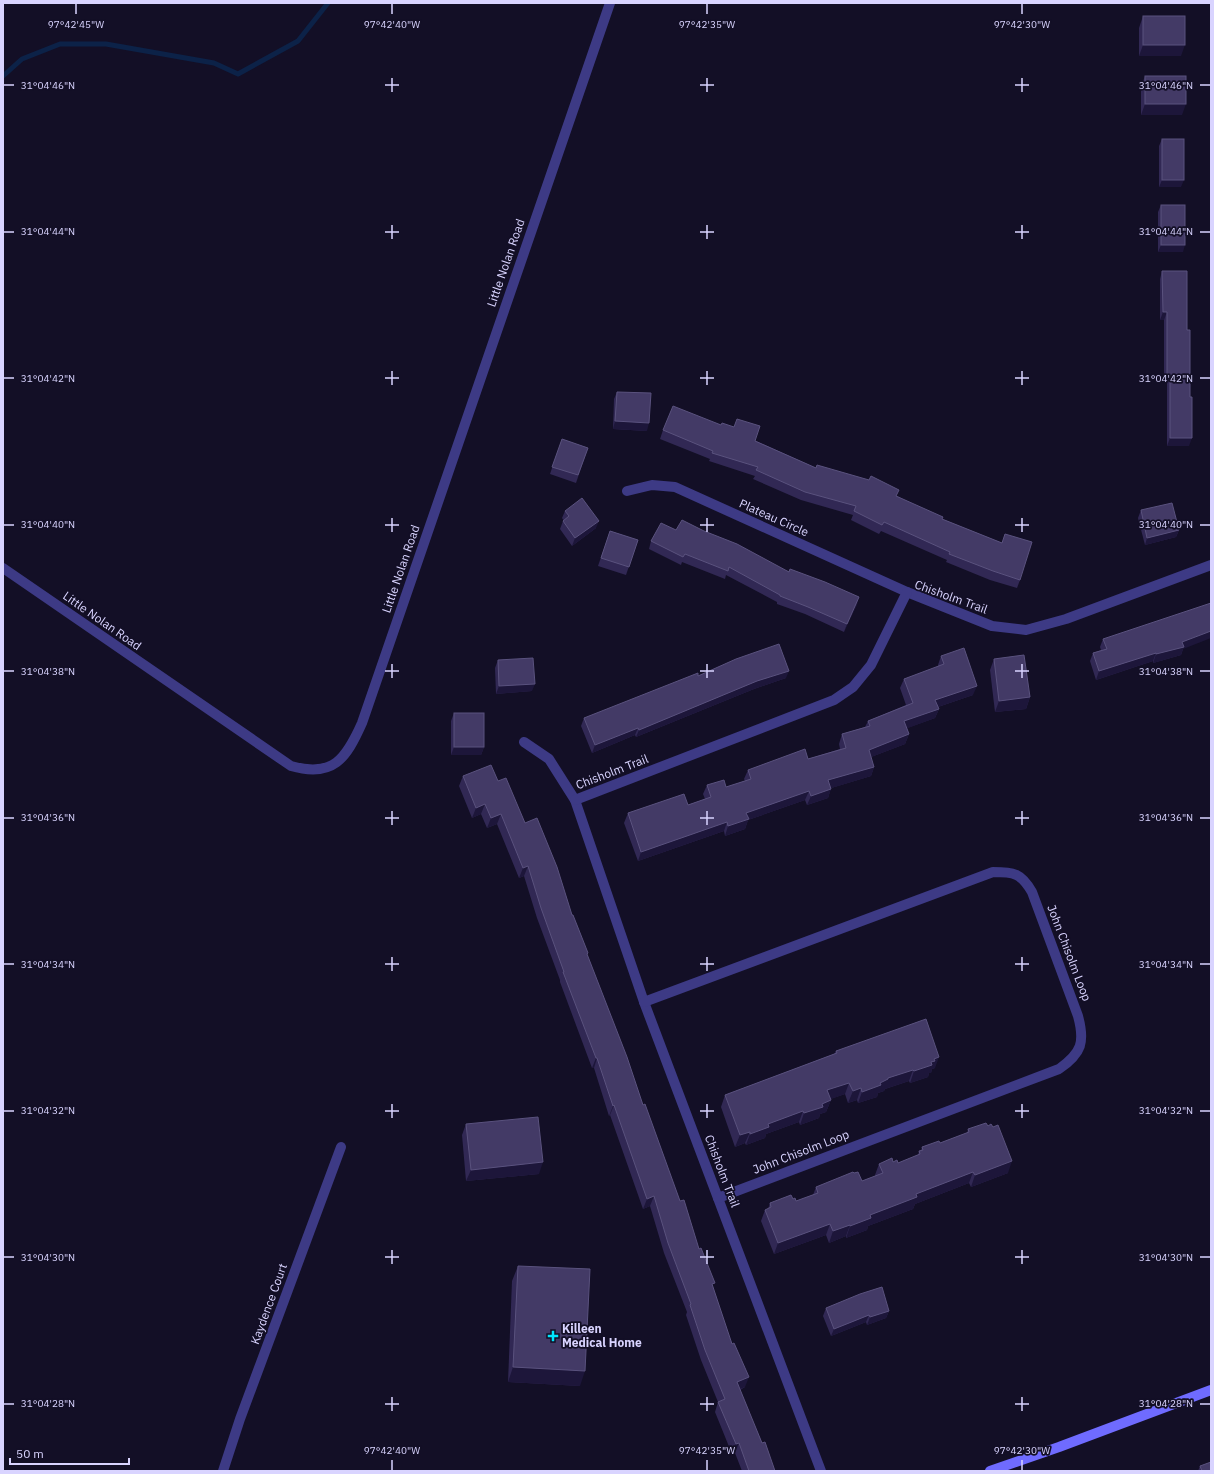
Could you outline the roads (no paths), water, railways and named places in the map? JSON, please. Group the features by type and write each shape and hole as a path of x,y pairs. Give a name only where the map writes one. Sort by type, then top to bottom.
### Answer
{"main road":[{"path":"990,1471 1060,1448 1211,1390"}],"street":[{"name":"Little Nolan Road","path":"3,568 291,766 315,770 329,768 343,758 352,745 362,723 610,3"},
{"name":"Plateau Circle","path":"627,491 652,485 675,487 907,592"},
{"name":"Chisholm Trail","path":"821,1471 644,1002 575,800 834,700 853,687 871,665 907,592 992,626 1026,630 1066,619 1211,565"},
{"path":"524,742 549,759 575,800"},
{"name":"John Chisolm Loop","path":"644,1002 992,872 1011,872 1026,882 1032,892 1078,1016 1082,1031 1078,1052 1071,1060 1060,1069 718,1198"},
{"name":"Kaydence Court","path":"223,1471 240,1419 341,1147"}],"waterway":[{"path":"3,76 22,59 60,44 106,44 214,63 238,74 298,41 328,3"}],"place":[{"name":"Killeen Medical Home","path":"553,1336"}]}
